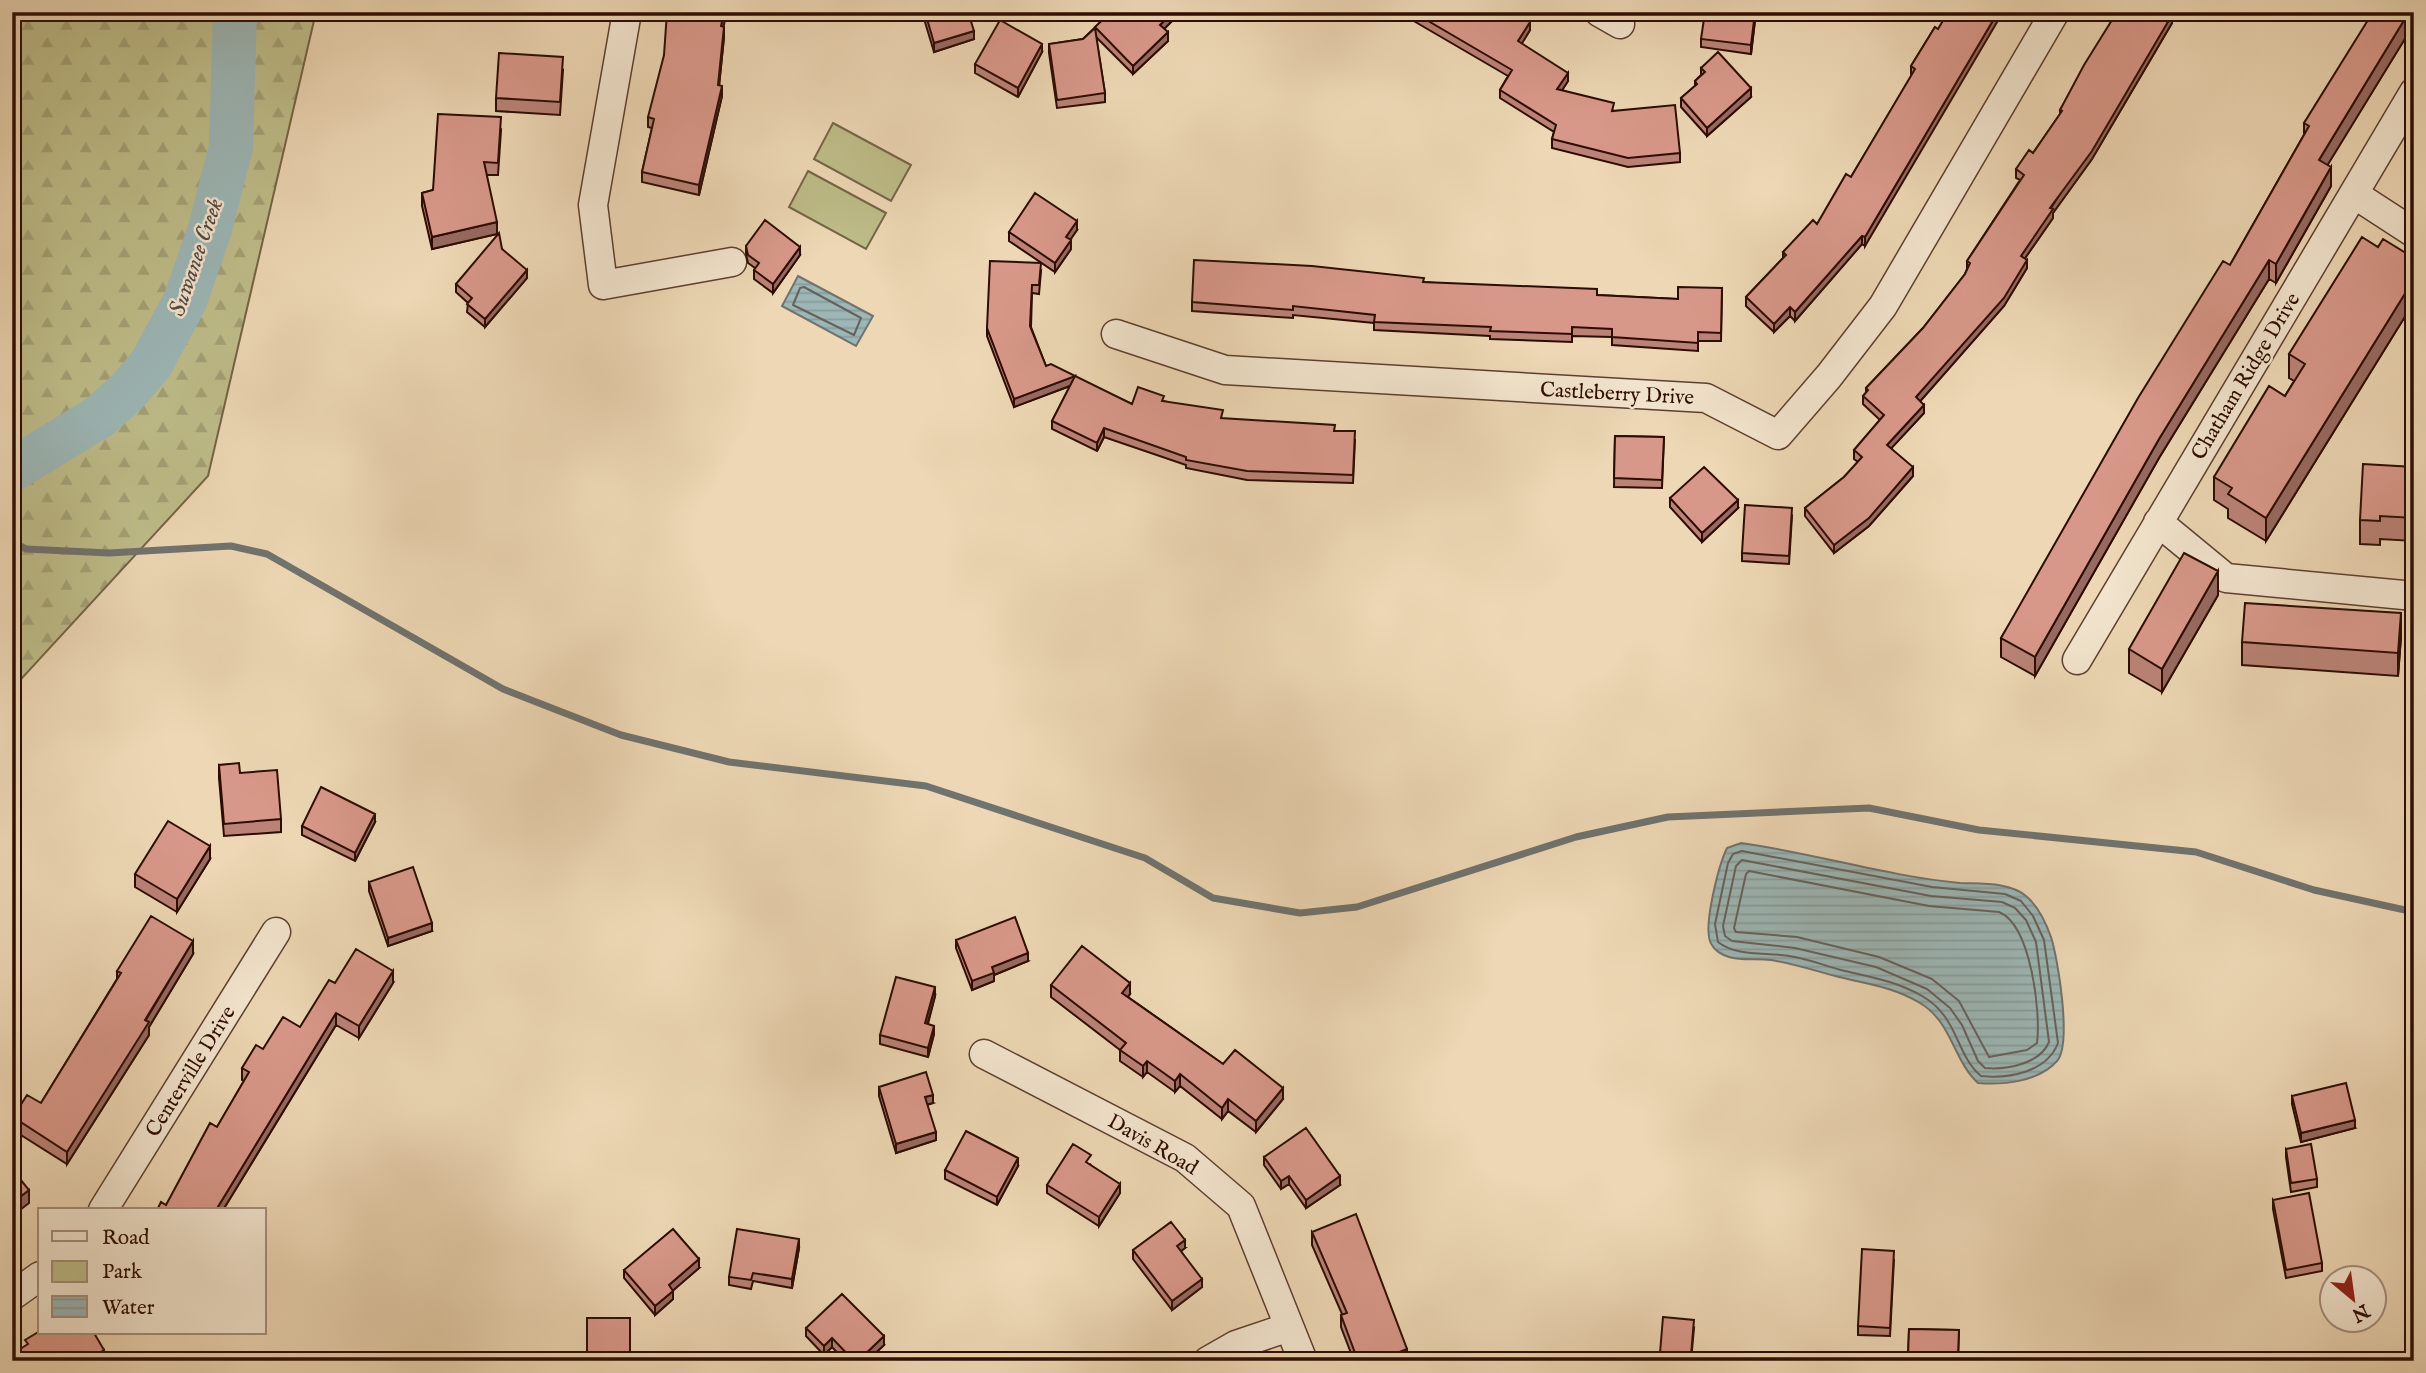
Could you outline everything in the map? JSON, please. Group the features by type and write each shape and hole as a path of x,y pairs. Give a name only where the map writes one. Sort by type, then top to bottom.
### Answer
{"street":[{"path":"627,12 593,205 603,285 732,262"},
{"name":"Castleberry Drive","path":"1116,334 1225,370 1706,398 1778,435 1829,376 1883,306 2055,12"},
{"name":"Chatham Ridge Drive","path":"2077,660 2414,92"},
{"path":"2354,194 2414,233"},
{"path":"2158,523 2225,578 2414,596"},
{"name":"Centerville Drive","path":"104,1208 276,932"},
{"name":"Davis Road","path":"984,1054 1185,1158 1241,1206 1303,1361"},
{"path":"12,1296 38,1277"},
{"path":"1208,1361 1236,1345 1289,1327"}],"green space":[{"path":"12,12 316,12 208,476 12,689"},
{"path":"833,123 911,165 891,201 814,159"},
{"path":"808,171 886,213 866,249 789,207"}],"water":[{"path":"798,276 873,316 856,346 782,306"},
{"path":"1741,843 1932,880 1995,885 2019,891 2041,915 2054,948 2064,1020 2061,1052 2057,1061 2031,1078 1978,1083 1963,1063 1939,1020 1920,1003 1880,987 1766,959 1734,958 1719,952 1709,938 1712,898 1727,848"}],"building":[{"path":"667,12 724,12 718,85 722,86 699,185 642,172 654,119 648,117 664,55"},
{"path":"925,12 968,12 974,31 934,43"},
{"path":"1111,12 1173,12 1160,25 1168,32 1133,66 1095,27"},
{"path":"1413,12 1515,12 1530,22 1518,41 1568,73 1557,89 1614,103 1612,111 1675,105 1680,153 1628,158 1552,139 1556,125 1500,90 1512,70"},
{"path":"1705,12 1755,12 1751,45 1701,39"},
{"path":"1948,12 1998,12 1865,237 1862,236 1795,312 1790,307 1774,324 1746,297 1786,255 1783,252 1813,220 1817,224 1846,174 1851,177 1915,69 1911,66 1935,27 1938,29"},
{"path":"2117,12 2168,12 2172,15 2092,151 2050,208 2053,209 2021,256 2027,260 2004,298 1916,397 1924,405 1887,445 1913,467 1869,518 1834,545 1805,508 1844,477 1862,457 1854,450 1884,415 1863,396 1868,390 1866,388 1923,328 1965,274 1970,263 1967,261 2024,175 2016,169 2029,150 2033,153 2062,111 2060,110 2084,65"},
{"path":"2373,12 2409,12 2319,160 2331,167 2276,264 2269,260 2159,439 2035,657 2001,638 2138,398 2223,261 2230,265 2309,126 2304,123"},
{"path":"1000,20 1042,44 1018,88 975,64"},
{"path":"1095,28 1105,93 1057,100 1049,44 1083,39"},
{"path":"1718,52 1751,88 1707,128 1681,98 1697,84 1695,81 1705,72 1701,68"},
{"path":"499,53 563,57 560,102 496,98"},
{"path":"438,114 501,117 498,163 484,162 497,222 432,237 422,193 433,190"},
{"path":"1035,193 1077,221 1066,237 1071,240 1055,263 1009,232"},
{"path":"765,220 800,247 773,284 754,270 759,263 748,255 746,246"},
{"path":"499,233 502,249 527,270 485,319 467,304 472,298 456,284"},
{"path":"2362,237 2378,247 2383,239 2414,258 2414,279 2266,518 2228,494 2232,488 2214,477 2269,386 2285,396 2305,364 2289,354"},
{"path":"1194,260 1312,266 1424,278 1423,282 1597,289 1597,295 1678,299 1678,287 1722,288 1721,333 1698,332 1698,343 1612,337 1612,329 1572,327 1572,334 1490,331 1491,327 1374,322 1375,315 1293,306 1293,310 1192,302"},
{"path":"990,261 1041,263 1039,285 1032,285 1030,326 1046,366 1051,364 1132,404 1138,387 1164,396 1162,401 1223,410 1221,418 1335,425 1334,431 1355,431 1353,475 1247,471 1186,460 1186,457 1104,428 1097,443 1052,421 1075,376 1014,399 987,328"},
{"path":"1615,436 1664,437 1662,480 1614,478"},
{"path":"2363,464 2414,467 2414,518 2380,516 2380,521 2360,520"},
{"path":"1704,467 1738,500 1702,533 1670,498"},
{"path":"1745,505 1792,508 1789,556 1742,553"},
{"path":"2184,553 2218,571 2162,669 2129,649"},
{"path":"2245,603 2401,613 2398,653 2242,642"},
{"path":"239,763 240,773 277,770 281,819 224,824 219,765"},
{"path":"321,787 375,814 355,853 302,826"},
{"path":"168,821 210,846 177,899 135,874"},
{"path":"413,867 432,923 388,938 369,882"},
{"path":"151,916 193,941 145,1020 149,1022 67,1152 13,1117 27,1095 41,1103 121,973 117,971"},
{"path":"1015,917 1028,953 992,967 994,973 972,981 956,940"},
{"path":"1082,946 1130,983 1122,993 1223,1064 1235,1050 1283,1088 1256,1121 1228,1099 1222,1108 1180,1074 1175,1081 1147,1061 1143,1066 1120,1050 1126,1043 1051,985"},
{"path":"356,949 393,971 359,1026 336,1013 217,1208 158,1208 161,1202 166,1205 210,1123 217,1127 249,1072 242,1068 256,1045 263,1049 283,1017 300,1027 329,980 335,983"},
{"path":"896,977 935,987 925,1023 934,1026 928,1048 880,1035"},
{"path":"926,1072 933,1095 925,1097 936,1132 896,1144 879,1087"},
{"path":"2346,1083 2355,1120 2301,1133 2292,1096"},
{"path":"1306,1128 1340,1176 1306,1200 1289,1176 1281,1181 1264,1157"},
{"path":"966,1131 1018,1158 997,1197 945,1170"},
{"path":"1073,1144 1091,1155 1086,1162 1120,1184 1099,1217 1047,1185"},
{"path":"2311,1144 2317,1179 2291,1183 2286,1149"},
{"path":"12,1169 29,1190 12,1203"},
{"path":"2309,1193 2322,1263 2286,1270 2273,1200"},
{"path":"1356,1214 1407,1349 1377,1361 1358,1361 1341,1315 1347,1313 1312,1232"},
{"path":"1171,1222 1185,1240 1177,1246 1202,1279 1172,1301 1133,1250"},
{"path":"673,1229 699,1259 669,1285 673,1291 655,1306 624,1270"},
{"path":"737,1229 799,1239 792,1279 753,1273 751,1280 729,1277"},
{"path":"1862,1249 1894,1251 1890,1328 1858,1326"},
{"path":"842,1294 884,1336 858,1361 854,1361 832,1338 824,1346 806,1328"},
{"path":"1663,1317 1694,1320 1691,1355 1660,1353"},
{"path":"587,1318 630,1318 630,1361 587,1361"},
{"path":"1909,1329 1959,1330 1958,1356 1908,1356"},
{"path":"38,1332 95,1334 104,1350 87,1361 12,1361 12,1354 28,1344 25,1340"}],"waterway":[{"name":"Suwanee Creek","path":"12,470 99,417 127,392 151,364 185,301 210,229 231,147 235,12"},
{"path":"12,542 26,549 109,553 231,546 267,554 503,689 621,735 729,762 926,786 1145,858 1213,898 1300,913 1357,907 1576,837 1668,817 1869,808 1979,830 2196,852 2314,890 2414,912"}]}
